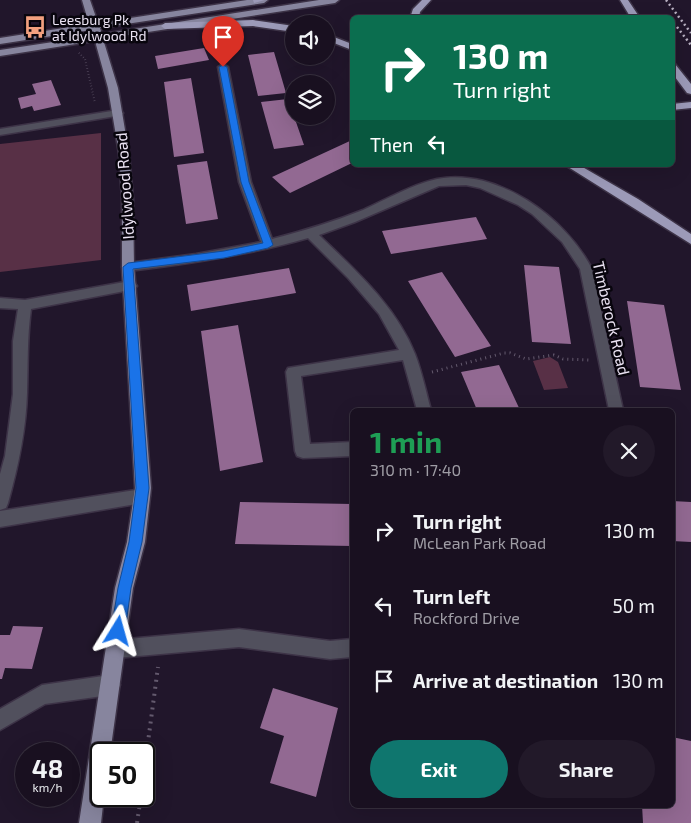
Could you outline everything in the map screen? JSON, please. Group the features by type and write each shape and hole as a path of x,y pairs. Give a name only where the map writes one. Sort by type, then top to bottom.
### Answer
{"highway":[{"path":"415,15 416,11 427,0"},
{"path":"624,0 632,15"},
{"path":"165,26 253,23 285,28"},
{"path":"335,40 350,46"},
{"path":"675,70 690,90"},
{"path":"675,107 691,105"},
{"path":"574,167 634,202 691,240"}],"main road":[{"name":"Idylwood Road","path":"86,0 114,89 125,164 129,241 128,267 142,496 136,542 124,588 90,823"},
{"path":"0,41 261,0"},
{"path":"0,53 335,0"}],"street":[{"path":"223,67 245,182 268,245"},
{"path":"0,132 118,113"},
{"name":"Timberock Road","path":"310,234 377,208 428,184 464,180 493,188 533,208 578,250 586,269 616,408"},
{"path":"128,267 224,254 310,234 353,276 384,311 408,354 423,408"},
{"path":"0,303 25,305 130,286"},
{"path":"0,503 13,456 20,394 20,341 25,305"},
{"path":"350,449 303,451 293,372 408,354"},
{"path":"0,519 142,496"},
{"path":"116,649 239,638 330,650 350,648"},
{"path":"0,720 42,695 110,685"}],"path":[{"path":"74,51 85,59 95,106"},
{"path":"414,376 504,353 510,353 526,359 554,355 563,359 606,361"},
{"path":"148,742 158,667"},
{"path":"137,823 139,807"}],"shaded area":[{"path":"101,133 101,260 0,272 0,144"},
{"path":"550,357 558,362 568,388 544,390 533,361"}],"building":[{"path":"204,48 209,60 158,69 155,56"},
{"path":"274,52 285,93 258,96 248,55"},
{"path":"191,78 204,153 174,157 164,82"},
{"path":"51,80 61,105 34,111 32,106 21,109 18,98 36,94 32,84"},
{"path":"285,99 285,125 297,125 304,145 274,149 261,102"},
{"path":"350,141 350,164 290,193 272,177"},
{"path":"207,161 218,219 186,224 177,165"},
{"path":"476,217 487,239 391,254 382,231"},
{"path":"524,265 559,267 571,344 532,342"},
{"path":"289,268 296,293 191,311 187,285"},
{"path":"442,272 491,346 455,357 408,281"},
{"path":"627,301 664,305 681,390 640,387"},
{"path":"238,325 263,462 220,471 201,331"},
{"path":"499,365 519,408 476,408 461,372"},
{"path":"675,501 691,502 691,542 675,541"},
{"path":"240,502 350,504 350,546 235,544"},
{"path":"13,626 43,627 32,669 5,668 2,679 0,679 0,635 10,635"},
{"path":"273,688 338,708 316,797 270,783 284,736 260,728"},
{"path":"675,738 691,741 691,823 643,823 642,808 675,808"}],"railway":[{"path":"666,0 691,33"},
{"path":"677,27 691,45"}],"place":[{"name":"Leesburg Pk at Idylwood Rd","path":"35,27"}],"route":[{"path":"118,631 124,588 136,542 142,488 128,267 194,259 268,245 245,182 223,67"}]}
